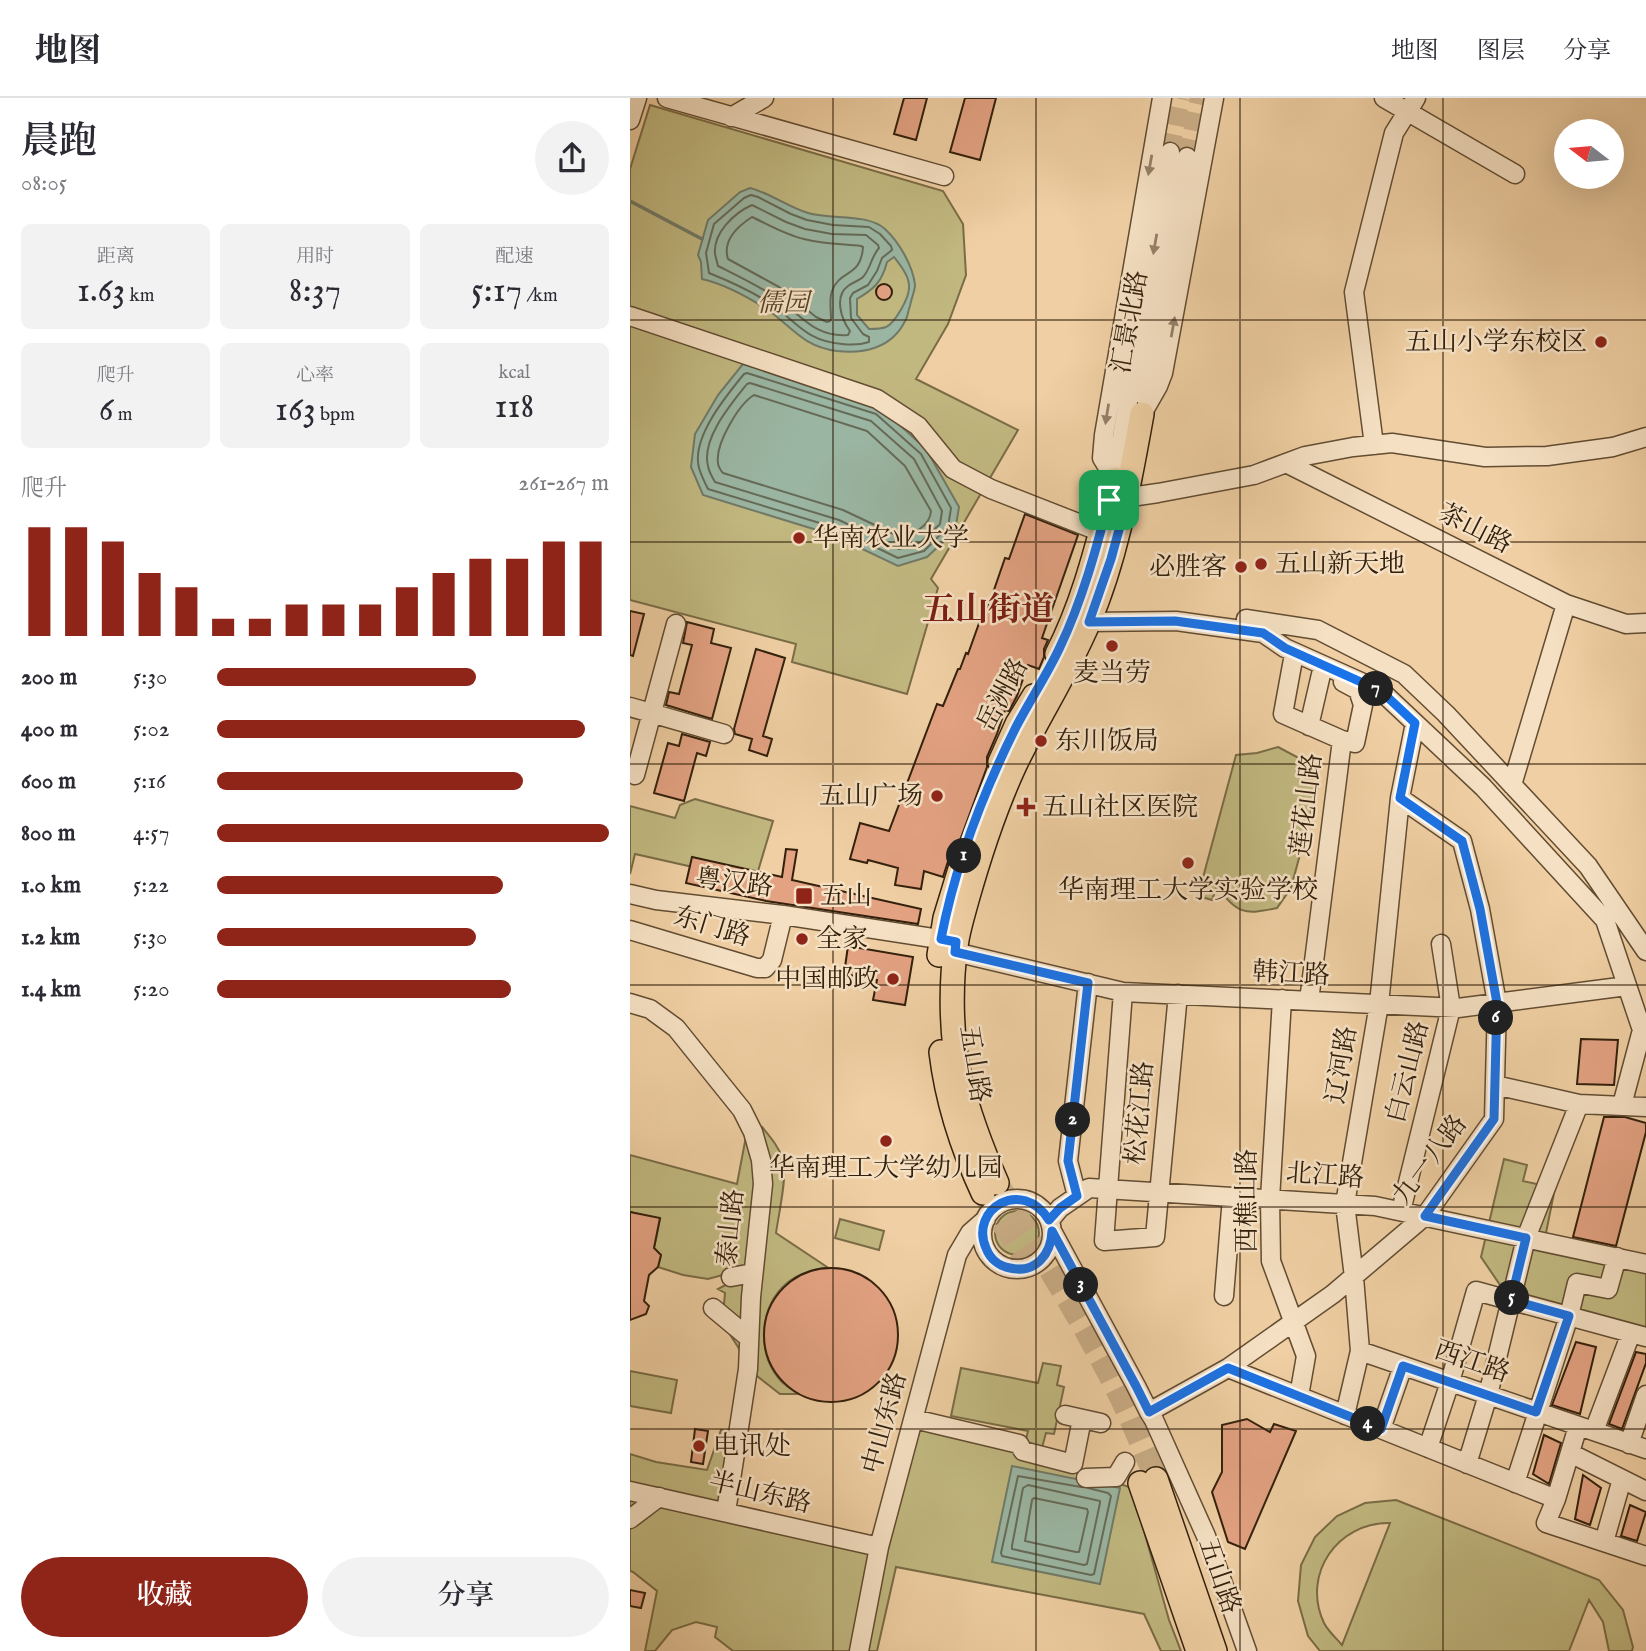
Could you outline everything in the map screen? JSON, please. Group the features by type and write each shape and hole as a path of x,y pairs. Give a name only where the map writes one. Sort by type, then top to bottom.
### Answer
{"main road":[{"name":"汇景北路","path":"1117,492 1142,414"},
{"name":"岳洲路","path":"951,944 945,918 966,848 1017,724 1060,647 1117,492"},
{"name":"岳洲路","path":"951,944 977,864 1014,767 1089,622 1111,559 1117,492"},
{"name":"五山路","path":"951,944 960,1075 990,1188"},
{"name":"五山路","path":"1198,1651 1148,1481 1215,1651"}],"street":[{"path":"630,120 636,98"},
{"path":"667,98 944,176"},
{"path":"731,117 764,98"},
{"path":"1162,98 1104,435 1102,458 1117,492 1158,493 1254,475 1305,456 1353,446 1392,443 1485,457 1548,456 1613,447 1646,437"},
{"path":"1142,414 1163,373 1214,98"},
{"path":"1384,98 1412,105 1515,174"},
{"path":"1374,445 1354,292 1394,133 1412,105"},
{"name":"汇景北路","path":"1117,492 1179,155 1142,414"},
{"path":"630,316 877,399 918,426 953,469 992,489 1101,532"},
{"name":"茶山路","path":"1286,463 1566,604 1626,624 1646,623"},
{"path":"1512,785 1566,604"},
{"path":"1089,622 1247,619 1318,630 1404,674 1588,866 1646,951"},
{"path":"1175,621 1263,633 1358,690 1363,705 1355,743 1283,714 1289,651"},
{"path":"635,775 677,624"},
{"path":"1289,651 1381,691 1483,787 1605,920 1642,1030 1622,1105"},
{"path":"1309,726 1322,670"},
{"path":"630,707 724,734"},
{"name":"辽河路","path":"1345,1415 1360,1351 1345,1204 1379,1004 1400,798 1415,723"},
{"name":"莲花山路","path":"1308,1001 1342,740"},
{"name":"九一八路","path":"1149,1412 1228,1368 1354,1277 1425,1216 1494,1119 1497,1003 1480,909 1462,841 1400,798"},
{"name":"粤汉路","path":"630,894 656,900 783,915 951,944"},
{"name":"东门路","path":"630,930 757,968 765,968 772,960 783,915"},
{"name":"韩江路","path":"951,944 1123,992 1451,1008 1627,986"},
{"name":"白云山路","path":"1401,1211 1451,1008 1441,944"},
{"path":"1077,1196 1068,1161 1088,983"},
{"path":"1107,1189 1123,992"},
{"name":"松花江路","path":"1107,1189 1104,1241 1155,1237 1178,994"},
{"name":"西樵山路","path":"1282,999 1270,1199 1271,1261 1306,1356 1299,1396"},
{"name":"泰山路","path":"630,1003 650,1009 676,1028 742,1110 753,1132 761,1160 763,1185 751,1297 748,1369 726,1512"},
{"path":"1495,1085 1579,1104 1646,1107"},
{"path":"1467,1464 1488,1395 1526,1238 1579,1104"},
{"name":"北江路","path":"1051,1225 1060,1208 1089,1188 1232,1196 1375,1206 1646,1264"},
{"path":"1224,1296 1232,1196"},
{"path":"1051,1225 1051,1242 1047,1254 1028,1268 1016,1270 1005,1267 987,1252 983,1242 982,1230 986,1219 1001,1203 1024,1199 1043,1210 1051,1225 1136,1386 1149,1412 1154,1420 1206,1536 1247,1651"},
{"name":"中山东路","path":"859,1651 879,1547 957,1255 970,1233 986,1219"},
{"path":"1514,1483 1569,1316 1577,1283 1608,1289 1617,1257"},
{"path":"731,1277 754,1273"},
{"path":"1427,1448 1450,1382 1476,1291 1638,1335 1570,1453 1546,1523 1646,1556"},
{"path":"713,1308 749,1338"},
{"name":"西江路","path":"1360,1351 1638,1446"},
{"path":"1381,1429 1403,1366"},
{"path":"1228,1368 1556,1499"},
{"path":"1638,1446 1646,1395"},
{"path":"914,1419 1019,1444 1023,1451 1073,1464 1073,1417 1101,1423"},
{"path":"1570,1453 1646,1491"},
{"path":"1086,1478 1116,1477 1125,1462"},
{"path":"1604,1542 1622,1479"},
{"name":"半山东路","path":"630,1491 879,1547"},
{"path":"630,1519 659,1497"}],"green space":[{"name":"儒园","path":"650,105 943,191 963,224 966,275 948,324 916,379 1018,430 931,579 938,588 907,694 792,662 796,644 630,600 630,169"},
{"path":"1278,747 1310,764 1319,783 1291,888 1277,908 1257,911 1236,907 1217,886 1212,900 1198,896 1236,755"},
{"path":"695,799 773,821 755,881 635,854 630,874 630,806 675,818 680,805"},
{"path":"762,1127 777,1147 784,1166 784,1185 776,1233 827,1267 801,1274 787,1283 771,1304 766,1317 764,1330 767,1357 781,1381 798,1394 780,1394 748,1369 738,1347 713,1308 724,1304 725,1293 718,1289 733,1281 730,1273 708,1279 658,1267 661,1255 654,1248 660,1219 630,1212 630,1155 737,1184 747,1131"},
{"path":"1504,1159 1527,1165 1523,1181 1555,1188 1545,1238 1646,1258 1646,1336 1513,1304 1481,1257"},
{"path":"1017,1211 1033,1217 1039,1233 1033,1249 1017,1255 1001,1249 995,1233 1001,1217"},
{"path":"840,1219 884,1231 879,1250 835,1238"},
{"path":"1043,1363 1061,1366 1057,1385 1064,1387 1054,1434 1046,1433 1040,1455 1032,1454 1132,1488 1169,1620 1181,1651 1161,1651 1144,1614 896,1567 877,1651 862,1651 911,1429 925,1429 1023,1451 1028,1431 951,1416 961,1368 1038,1383"},
{"path":"630,1371 677,1380 671,1413 630,1406"},
{"path":"721,1430 739,1431 726,1512 879,1547 857,1651 733,1651 715,1637 717,1627 696,1622 672,1630 655,1651 645,1651 657,1591 630,1571 630,1454 656,1462 707,1470"},
{"path":"1396,1500 1599,1580 1623,1610 1632,1651 1609,1651 1603,1622 1589,1600 1569,1651 1320,1651 1308,1636 1298,1601 1301,1565 1315,1537 1337,1516 1365,1503","holes":["1390,1523 1342,1645 1324,1623 1318,1605 1317,1587 1321,1570 1340,1541 1371,1525"]}],"water":[{"path":"750,188 808,213 869,221 885,229 904,255 915,285 907,318 893,338 867,350 847,352 814,345 750,299 727,287 702,279 698,255 708,220 740,192","holes":["894,257 908,280 907,298 890,325 869,329 857,315 857,299 876,284 883,275 887,262"]},
{"path":"743,364 880,407 926,449 959,507 955,531 927,557 898,566 833,535 703,495 691,467 695,434 718,395"},
{"path":"1012,1466 1120,1488 1100,1584 992,1562"}],"building":[{"path":"904,98 927,98 916,140 894,134"},
{"path":"965,98 996,98 980,160 950,152"},
{"path":"884,284 892,292 884,300 876,292"},
{"path":"1025,514 1078,535 1042,638 1048,640 1044,657 1039,669 1028,665 1017,696 1009,711 1005,710 959,843 951,852 943,877 924,871 921,889 895,885 898,868 868,860 867,863 850,859 860,823 889,831 937,704 943,706 958,669 966,653 968,654 982,615 985,616 1005,558 1009,559"},
{"path":"630,611 644,614 633,656 630,655"},
{"path":"687,622 714,629 711,643 731,648 712,719 666,705 669,692 679,694 692,645 683,643"},
{"path":"756,649 785,658 763,736 772,739 767,756 749,750 752,739 735,734 734,729"},
{"path":"682,734 710,742 706,756 697,753 684,801 654,793 668,743 679,746"},
{"name":"五山","path":"786,849 797,850 792,880 921,909 918,924 766,901 686,883 692,857 782,877"},
{"name":"中国邮政","path":"848,946 913,957 905,1005 873,1000 877,980 844,974"},
{"path":"1581,1039 1618,1040 1614,1085 1577,1084"},
{"path":"1604,1117 1625,1117 1646,1123 1646,1132 1616,1246 1573,1237"},
{"path":"630,1212 660,1218 654,1248 661,1255 658,1267 649,1275 644,1301 649,1306 646,1314 630,1320"},
{"path":"831,1268 857,1273 879,1287 893,1309 898,1335 893,1361 879,1383 857,1397 831,1402 805,1397 783,1383 769,1361 764,1335 769,1309 783,1287 805,1273"},
{"path":"1576,1342 1596,1347 1580,1414 1552,1405"},
{"path":"1636,1352 1646,1354 1646,1363 1622,1429 1609,1424"},
{"path":"1247,1419 1270,1432 1274,1424 1296,1431 1245,1549 1228,1542 1212,1492 1222,1472 1222,1425"},
{"name":"电讯处","path":"695,1429 708,1431 703,1464 691,1462"},
{"path":"1544,1435 1561,1443 1549,1484 1533,1474"},
{"path":"1583,1475 1601,1488 1590,1525 1575,1519"},
{"path":"1630,1505 1646,1512 1637,1541 1621,1536"},
{"path":"630,1590 645,1593 641,1608 630,1606"}],"waterway":[{"path":"630,201 702,239"}],"tunnel":[{"path":"1170,152 1181,98"},
{"path":"1187,157 1199,98"},
{"path":"997,1183 1099,1355 1129,1415 1156,1479"},
{"path":"983,1193 1025,1258"}],"place":[{"name":"五山小学东校区","path":"1601,342"},
{"name":"华南农业大学","path":"799,538"},
{"name":"五山新天地","path":"1261,564"},
{"name":"必胜客","path":"1241,567"},
{"name":"麦当劳","path":"1112,646"},
{"name":"东川饭局","path":"1041,741"},
{"name":"五山广场","path":"937,796"},
{"name":"五山社区医院","path":"1026,807"},
{"name":"华南理工大学实验学校","path":"1188,863"},
{"name":"五山","path":"804,896"},
{"name":"全家","path":"802,939"},
{"name":"中国邮政","path":"893,979"},
{"name":"华南理工大学幼儿园","path":"886,1141"},
{"name":"电讯处","path":"699,1446"}],"district":[{"name":"五山街道","path":"988,611"}],"route":[{"path":"1128,497 1111,559 1089,622 1175,621 1263,633 1285,648 1381,691 1415,723 1400,798 1462,841 1480,909 1497,1003 1494,1119 1425,1216 1526,1238 1511,1300 1569,1316 1536,1412 1403,1366 1381,1429 1228,1368 1149,1412 1052,1231 1047,1254 1028,1268 1016,1270 1005,1267 987,1252 982,1230 992,1210 1001,1203 1024,1199 1043,1210 1049,1220 1077,1196 1068,1161 1088,983 955,952 956,942 941,939 966,848 1017,724 1045,677 1070,624 1087,577 1109,500 1128,497"}]}
